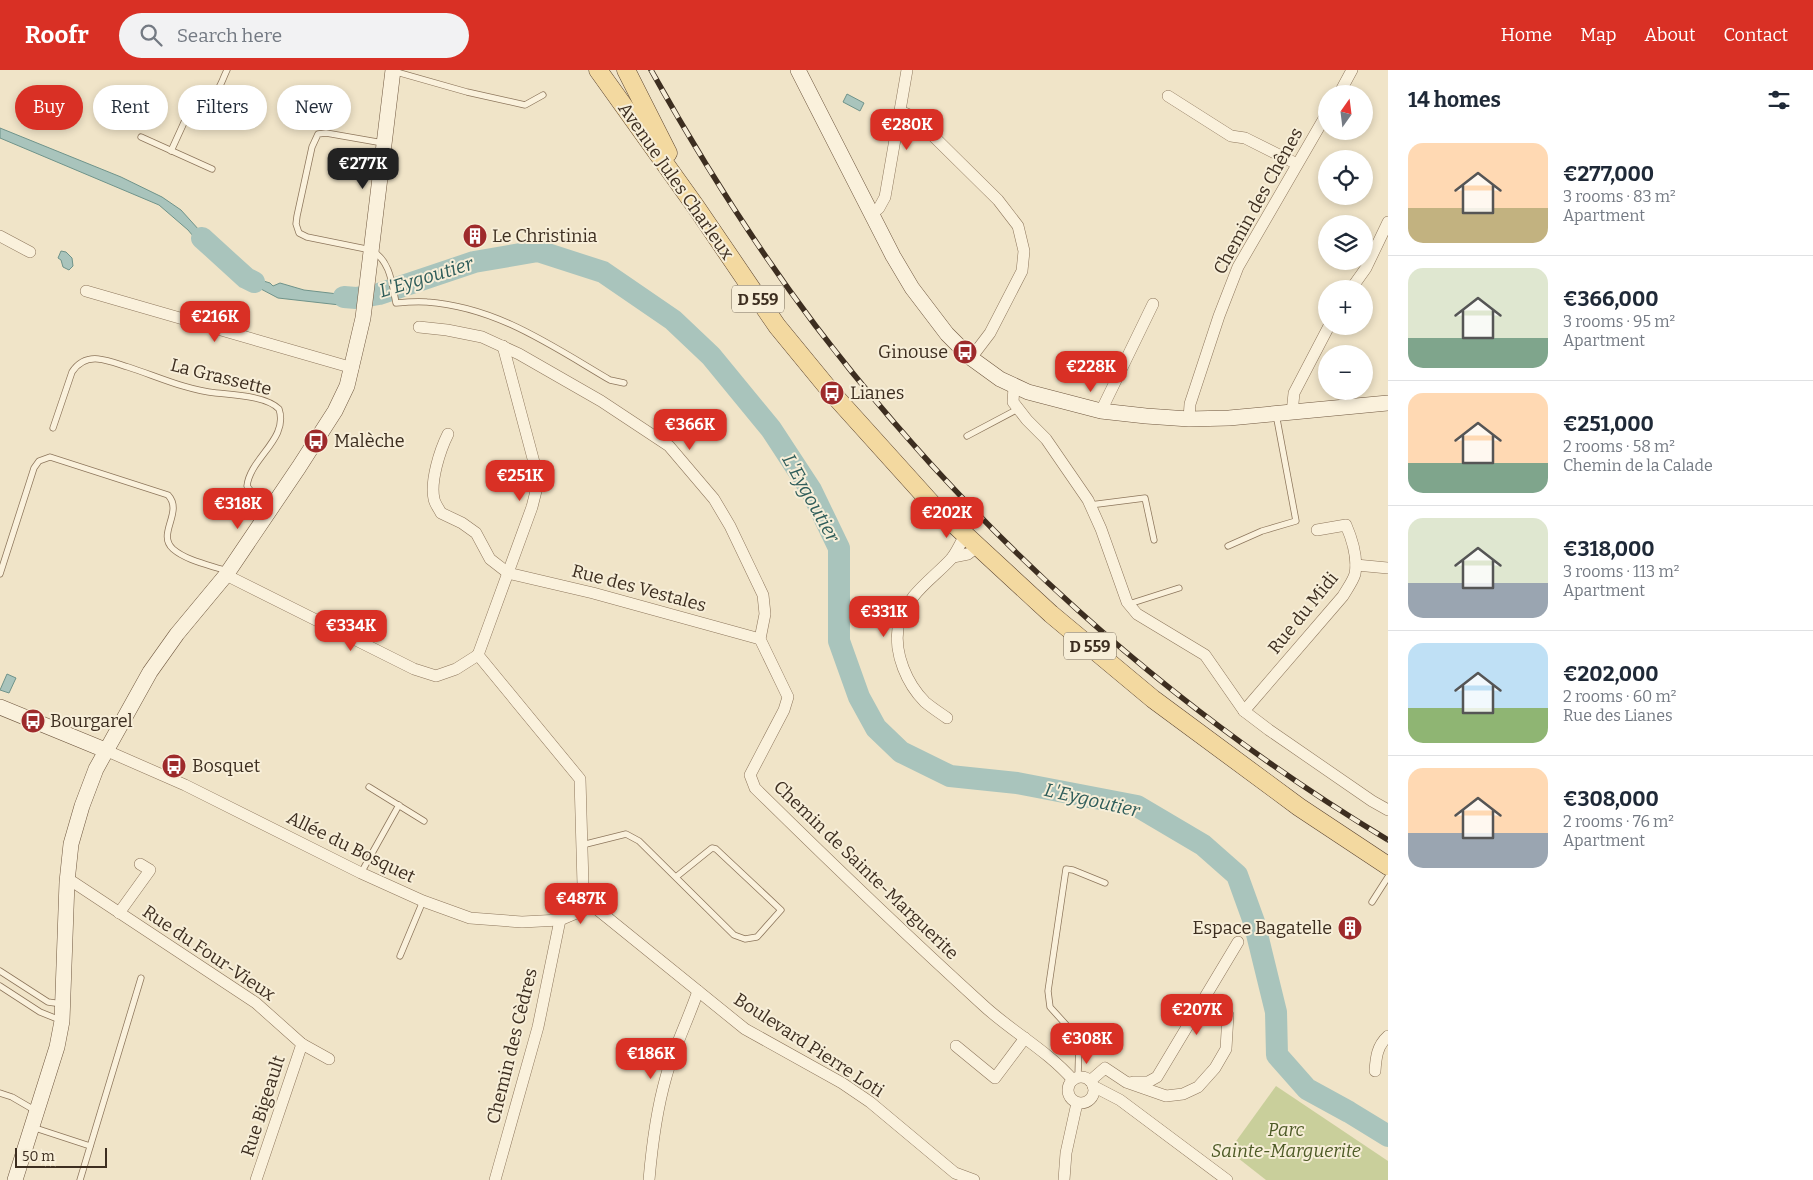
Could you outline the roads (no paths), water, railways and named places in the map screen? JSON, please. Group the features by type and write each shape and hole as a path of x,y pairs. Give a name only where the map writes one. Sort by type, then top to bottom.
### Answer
{"main road":[{"name":"Avenue Jules Charleux","path":"598,70 696,207 777,326 826,386 933,505 971,541"},
{"name":"D 559","path":"626,70 696,207"},
{"path":"798,70 893,256 912,288 936,322 971,358 1014,387 1101,411 1189,419 1229,418 1388,403"},
{"path":"14,1180 56,1054 62,1021 67,882 71,844 89,787 105,750 159,659 226,573 270,510 335,411 347,386 365,306 393,71"},
{"name":"D 559","path":"971,541 1051,614 1153,699 1299,807 1388,866"},
{"path":"0,707 105,750"}],"street":[{"path":"871,212 879,208 885,197 907,70"},
{"path":"1344,85 1352,70"},
{"path":"1168,96 1231,136 1245,138 1297,164"},
{"path":"900,111 914,117 924,126 998,200 1018,226 1024,251 1022,270 990,333 971,358"},
{"name":"Chemin des Chênes","path":"1189,419 1190,404 1219,316 1238,267 1318,129"},
{"path":"1357,280 1366,268 1388,222"},
{"path":"0,236 30,252"},
{"path":"86,291 352,368"},
{"path":"1101,411 1153,304"},
{"path":"419,327 482,337 503,346 601,401 669,446 714,499 734,534 763,596 765,614 760,639"},
{"path":"1284,413 1323,335"},
{"path":"226,573 414,669 436,676 456,669 478,655 532,506 537,487 535,466 503,346"},
{"path":"1014,387 1013,402 1018,410 1046,439 1090,505 1129,604 1137,614 1204,655 1244,711 1372,801 1388,810"},
{"path":"448,434 440,451 434,499 441,513 462,523 476,533 490,559 508,573"},
{"name":"Rue du Midi","path":"1244,711 1343,596 1354,575 1356,565 1352,539 1346,525 1318,530"},
{"path":"947,718 926,703 908,677 900,660 898,628 914,596 971,541"},
{"path":"953,557 968,554 971,541"},
{"path":"1356,565 1388,568"},
{"name":"Rue des Vestales","path":"508,573 760,639"},
{"name":"Chemin de Sainte-Marguerite","path":"760,639 788,697 784,710 750,774 755,788 821,853 985,1007 1050,1056 1075,1079"},
{"path":"478,655 580,779 583,885 593,906"},
{"name":"Allée du Bosquet","path":"105,750 185,785 361,873 423,901 470,918 522,922 560,920 593,906"},
{"path":"119,913 150,870 140,864"},
{"name":"Rue du Four-Vieux","path":"67,882 73,882 256,1003 302,1044 329,1059"},
{"name":"Boulevard Pierre Loti","path":"593,906 745,1029 870,1102 951,1177 974,1180"},
{"name":"Chemin des Cèdres","path":"495,1180 538,1026 560,920"},
{"path":"1126,1082 1148,1082 1156,1077 1238,942"},
{"path":"649,1180 653,1132 666,1075 698,991"},
{"path":"1227,1180 1120,1100 1092,1084 1085,1078 1075,1079 1068,1085 1070,1099 1077,1103 1084,1103 1093,1096 1092,1084 1104,1068 1126,1082 1166,1096 1183,1094 1198,1087 1215,1068 1226,1048 1228,1015"},
{"path":"1375,1071 1377,1054 1381,1043 1388,1036"},
{"path":"956,1046 995,1078 1025,1038"},
{"name":"Rue Bigeault","path":"256,1180 302,1044"},
{"path":"1064,1180 1066,1153 1077,1103"}],"lane":[{"path":"171,150 192,104 198,99 208,98 216,92 227,70"},
{"path":"393,71 525,106 543,95"},
{"path":"384,143 326,133 318,134 312,147 296,224 299,232 307,236 371,250 378,254 384,260 396,303 426,302 468,309 501,319 528,332 610,380 624,384"},
{"path":"141,137 212,169"},
{"name":"La Grassette","path":"53,428 72,372 78,364 91,359 109,361 200,390 236,394 268,403 279,409 280,427 252,473 248,486 256,498 270,510"},
{"path":"966,436 1018,410"},
{"path":"1228,546 1262,531 1296,521 1284,413"},
{"path":"0,574 34,468 39,461 50,458 168,495 173,502 174,508 167,536 170,546 182,556 226,573"},
{"path":"1090,505 1145,498 1154,540"},
{"path":"1129,604 1179,588"},
{"path":"369,787 424,821"},
{"path":"361,873 399,805"},
{"path":"582,845 626,834 639,841 734,935 744,938 757,937 781,910 716,849 712,848 676,877"},
{"path":"1075,1079 1079,1039 1050,1007 1048,991 1061,893 1066,869 1105,883"},
{"path":"1372,902 1388,878"},
{"path":"400,956 423,901"},
{"path":"0,971 48,1002 62,1004"},
{"path":"80,1180 141,978"},
{"path":"0,986 40,1012 62,1021"},
{"path":"0,1093 12,1097 37,1111"},
{"path":"32,1127 90,1146"}],"water":[{"path":"847,94 864,103 860,111 843,102"},
{"name":"L'Eygoutier","path":"0,128 121,177 162,197 181,210 228,262 247,276 270,283 273,286 280,283 304,290 338,294 357,289 355,305 278,298 225,270 213,260 188,230 159,205 0,138"},
{"path":"61,251 66,252 72,258 73,266 69,270 63,267 61,260 58,258"},
{"path":"7,674 16,678 9,693 0,690"}],"waterway":[{"name":"L'Eygoutier","path":"202,238 246,278 254,282"},
{"name":"L'Eygoutier","path":"344,297 356,298 379,294 474,262 538,251 603,272 673,320 711,356 771,429 811,490 839,548 839,641 859,697 876,728 901,752 950,776 1017,783 1137,806 1203,845 1237,875 1254,922 1276,1012 1277,1055 1307,1089 1388,1136"}],"railway":[{"path":"651,70 729,200 792,294 875,401 939,473 1007,543 1077,610 1151,673 1227,732 1306,788 1388,840"}],"place":[{"name":"Le Christinia","path":"475,236"},
{"name":"Ginouse","path":"965,352"},
{"name":"Lianes","path":"832,393"},
{"name":"Malèche","path":"316,441"},
{"name":"Bourgarel","path":"33,721"},
{"name":"Bosquet","path":"174,766"},
{"name":"Espace Bagatelle","path":"1350,928"}],"park label":[{"name":"Parc Sainte-Marguerite","path":"1286,1140"}]}
